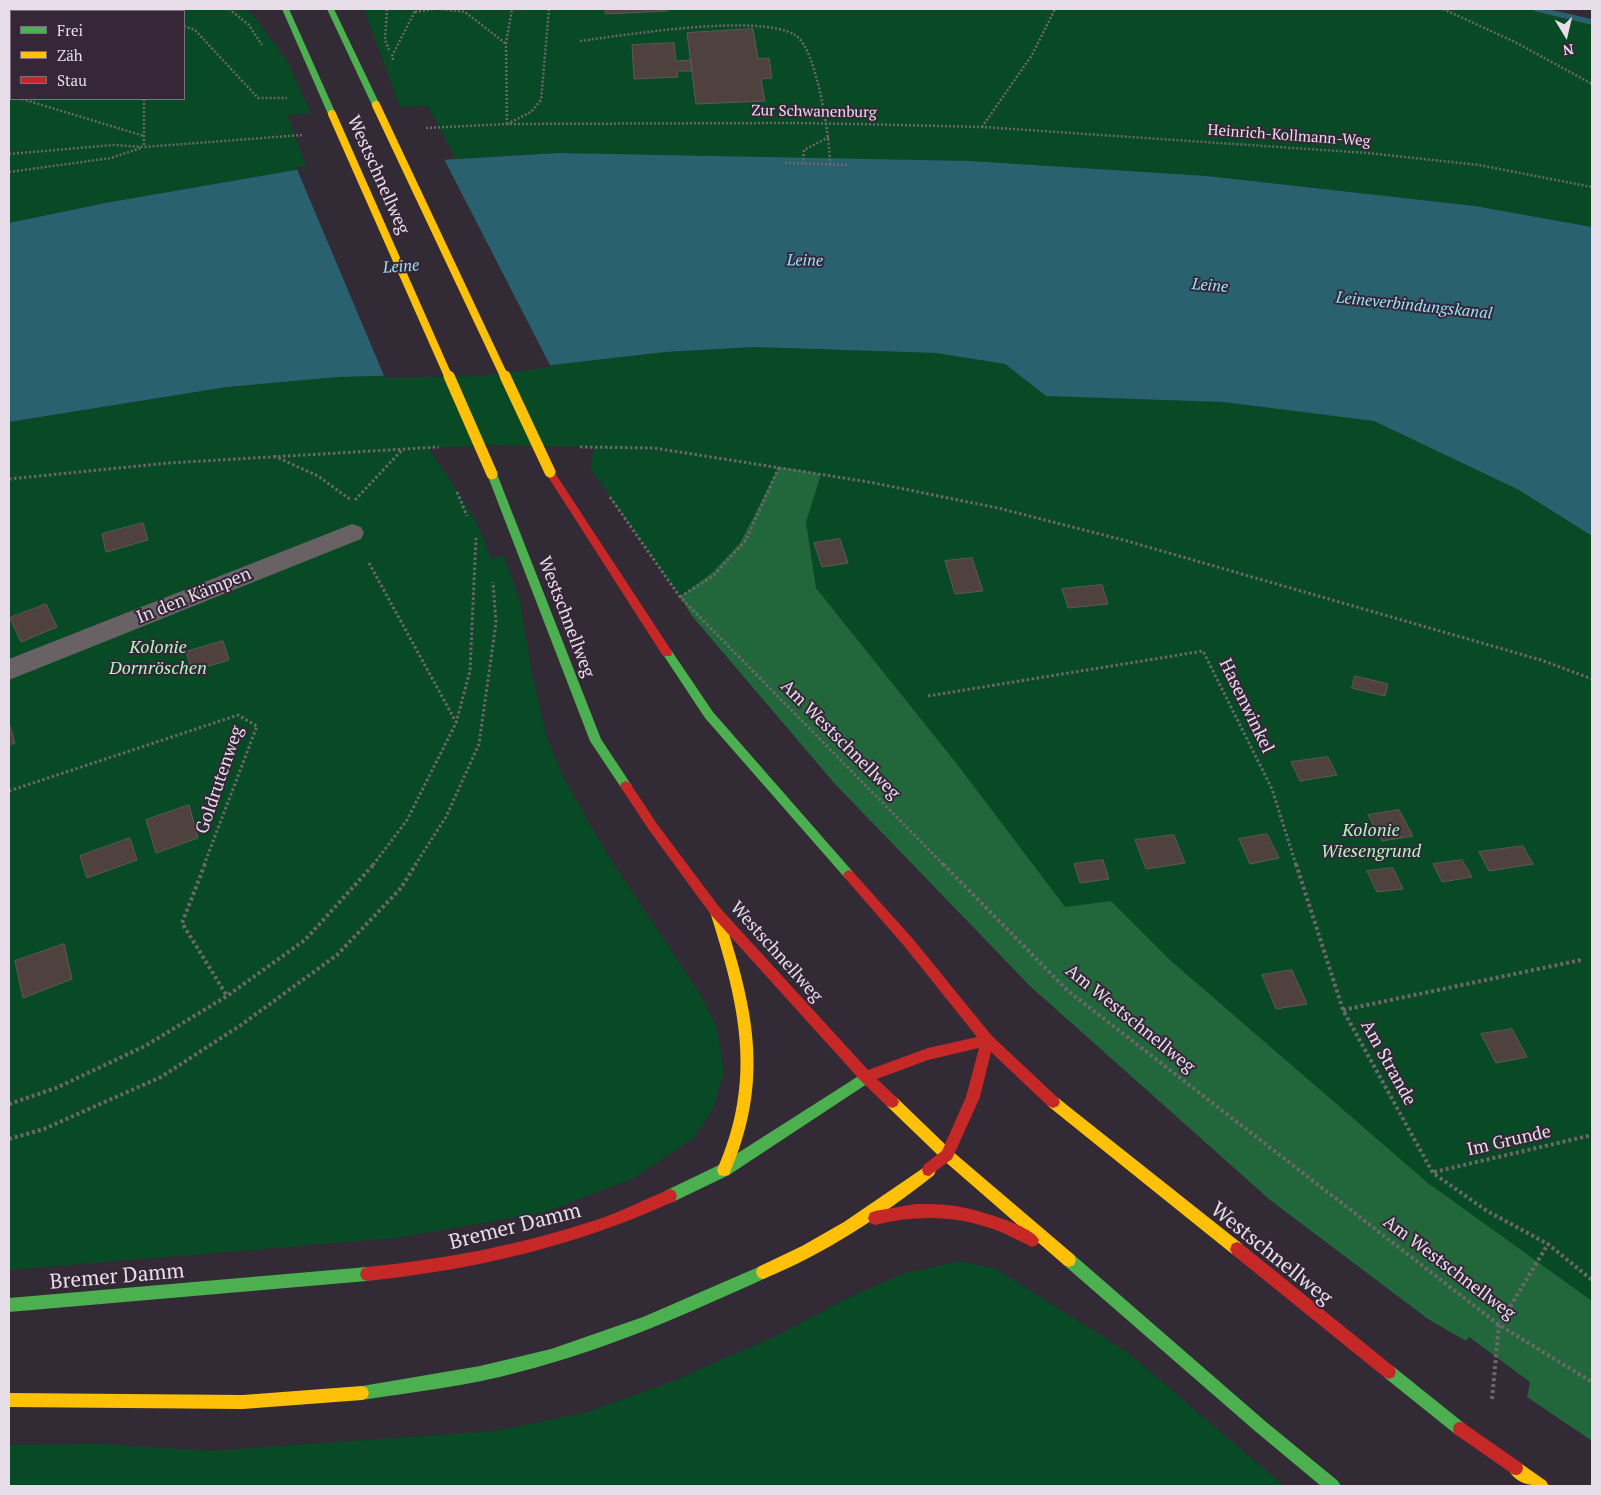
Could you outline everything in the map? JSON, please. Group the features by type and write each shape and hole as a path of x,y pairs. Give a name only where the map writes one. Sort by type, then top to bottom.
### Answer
{"main road":[{"path":"276,9 287,14"},
{"name":"Westschnellweg","path":"330,9 550,472 621,584 709,715 909,943 987,1040 1046,1096 1460,1429 1541,1486"},
{"name":"Westschnellweg","path":"287,14 492,474 558,648 596,740 653,827 716,912 866,1077 947,1155 1333,1486"},
{"path":"357,38 374,100"},
{"path":"716,912 733,966 746,1018 750,1068 742,1122 724,1170"},
{"path":"9,1400 243,1402 362,1392 518,1365 612,1336 689,1307 775,1267 850,1227 892,1200 947,1155 973,1098 987,1040"},
{"name":"Bremer Damm","path":"9,1305 422,1269 536,1245 627,1216 724,1170 866,1077 928,1054 987,1040"},
{"path":"850,1227 893,1211 933,1209 972,1213 1012,1227 1075,1266"}],"street":[{"name":"In den Kämpen","path":"9,670 352,533"}],"path":[{"path":"229,9 249,25 264,48"},
{"path":"387,9 385,40 394,65"},
{"path":"392,56 415,10 433,9"},
{"path":"442,9 465,12 506,43"},
{"path":"512,9 506,43 507,124 531,112 541,100 548,9"},
{"path":"982,127 1022,70 1051,20 1055,9"},
{"path":"1443,9 1513,41 1592,84"},
{"path":"580,40 756,25 778,28 794,34 807,48 828,137 830,165"},
{"path":"185,26 195,30 258,98 287,98"},
{"path":"25,100 144,136"},
{"path":"144,100 144,147"},
{"name":"Zur Schwanenburg","path":"507,124 792,122 982,127"},
{"name":"Heinrich-Kollmann-Weg","path":"982,127 1368,153 1479,166 1592,187"},
{"path":"803,164 804,150 828,137"},
{"path":"9,154 113,145 144,147"},
{"path":"9,172 111,158 144,147"},
{"path":"785,163 849,165"},
{"path":"9,479 95,468 445,447"},
{"path":"575,447 654,448 779,467 998,508 1127,541 1541,660 1592,679"},
{"path":"273,456 318,476 353,502 402,449"},
{"path":"680,597 713,576 746,540 779,467"},
{"path":"454,484 468,520"},
{"name":"Am Westschnellweg","path":"607,492 680,597 1068,991 1499,1325 1592,1382"},
{"path":"472,530 482,553"},
{"path":"352,533 456,723"},
{"path":"9,1104 56,1088 144,1046 227,996 305,940 362,879 406,820 456,723 470,671 476,538"},
{"path":"9,1139 44,1129 161,1077 240,1025 337,955 401,888 446,817 479,744 496,623 492,575"},
{"name":"Hasenwinkel","path":"928,696 1203,650 1272,789 1343,1010"},
{"name":"Goldrutenweg","path":"9,790 238,715 257,726 182,923 227,996"},
{"name":"Am Strande","path":"1581,960 1343,1010 1433,1173 1487,1211 1548,1244 1592,1280"},
{"name":"Im Grunde","path":"1433,1173 1592,1135"},
{"path":"1499,1325 1548,1244"}],"green space":[{"path":"9,9 246,9 253,15 287,61 311,113 287,115 307,168 105,203 9,223"},
{"path":"364,9 1537,9 1592,22 1592,227 1475,206 1207,176 558,153 456,159 428,106 400,107"},
{"path":"755,347 936,353 1005,364 1046,396 1223,402 1374,421 1519,490 1592,536 1592,1301 1428,1183 1170,960 1111,901 1065,908 957,764 816,588 806,522 779,467 740,543 714,571 680,597 590,468 594,447 488,445 428,448 472,514 490,558 504,556 520,601 532,674 547,738 563,776 604,849 702,997 717,1028 724,1071 714,1107 694,1138 634,1178 546,1212 396,1238 9,1270 9,422 227,387 338,377 482,373 665,352"},
{"path":"779,467 821,474 806,522 816,588 957,764 1065,907 1111,901 1170,960 1428,1183 1592,1301 1592,1441 1527,1397 1530,1382 1469,1337 1466,1341 1428,1319 1270,1200 1030,986 835,784 692,616 680,597 714,571 740,543"},
{"path":"959,1261 996,1269 1127,1352 1284,1486 9,1486 9,1445 100,1444 210,1451 496,1431 587,1412 671,1382 776,1336 850,1297 903,1274"}],"water":[{"path":"558,153 970,161 1207,176 1475,206 1592,227 1592,536 1519,490 1374,421 1223,402 1046,396 1005,364 936,353 755,347 665,352 482,373 338,377 227,387 9,422 9,223 105,203 307,168"}],"pier":[{"path":"443,157 551,367 482,376 385,378 296,167"}],"building":[{"path":"605,9 667,9 667,11 606,14"},
{"path":"753,29 758,59 769,58 772,78 761,79 765,101 696,104 687,33"},
{"path":"674,43 676,61 691,60 692,71 677,71 678,77 634,79 632,45"},
{"path":"143,523 148,540 106,552 102,534"},
{"path":"840,539 848,563 822,567 814,543"},
{"path":"972,558 983,591 955,594 945,561"},
{"path":"1102,585 1108,604 1068,608 1062,589"},
{"path":"46,604 57,627 21,642 10,618"},
{"path":"223,641 229,660 192,671 186,652"},
{"path":"1355,676 1388,684 1385,696 1352,688"},
{"path":"9,723 15,743 9,745"},
{"path":"1328,757 1337,775 1300,781 1291,762"},
{"path":"189,805 198,838 156,853 146,820"},
{"path":"1399,810 1413,836 1382,841 1368,815"},
{"path":"1267,834 1279,858 1250,864 1239,839"},
{"path":"1174,835 1185,863 1146,869 1135,840"},
{"path":"130,838 137,860 87,878 80,856"},
{"path":"1523,846 1533,864 1489,871 1479,852"},
{"path":"1103,860 1109,879 1080,883 1074,864"},
{"path":"1462,860 1472,877 1442,882 1433,864"},
{"path":"1393,868 1403,889 1377,892 1367,871"},
{"path":"64,944 72,979 23,998 15,961"},
{"path":"1292,970 1307,1004 1276,1009 1262,975"},
{"path":"1512,1029 1527,1057 1496,1063 1481,1034"}],"waterway":[{"path":"1537,9 1592,22"}],"traffic: fast":[{"path":"285,9 332,114"},
{"path":"330,9 376,105"},
{"path":"492,474 596,741 626,786"},
{"path":"667,653 709,715 849,875"},
{"path":"670,1196 724,1170 868,1076"},
{"path":"1069,1260 1260,1426 1333,1486"},
{"path":"362,1393 480,1374 551,1356 613,1336 704,1299 763,1272"},
{"path":"9,1305 367,1274"},
{"path":"1389,1372 1460,1429"}],"traffic: slow":[{"path":"376,105 550,472"},
{"path":"332,114 492,474"},
{"path":"716,912 739,991 744,1018 748,1072 746,1099 740,1127 724,1170"},
{"path":"892,1102 947,1155 1069,1260"},
{"path":"1053,1102 1237,1249"},
{"path":"763,1272 807,1251 849,1227 890,1200 929,1170"},
{"path":"9,1400 243,1402 362,1393"},
{"path":"1516,1468 1541,1486"}],"traffic: jam":[{"path":"550,472 667,653"},
{"path":"626,786 653,827 716,912 866,1077 892,1102"},
{"path":"849,875 909,943 987,1040 1053,1102"},
{"path":"868,1076 928,1054 987,1040 973,1097 947,1155 929,1170"},
{"path":"367,1274 445,1264 522,1249 598,1226 670,1196"},
{"path":"875,1218 916,1211 956,1212 994,1222 1032,1240"},
{"path":"1237,1249 1389,1372"},
{"path":"1460,1429 1516,1468"}],"water label":[{"name":"Leine","path":"805,261"},
{"name":"Leine","path":"401,267"},
{"name":"Leine","path":"1210,286"},
{"name":"Leineverbindungskanal","path":"1414,306"}],"park label":[{"name":"Kolonie Dornröschen","path":"158,658"},
{"name":"Kolonie Wiesengrund","path":"1371,841"}]}
